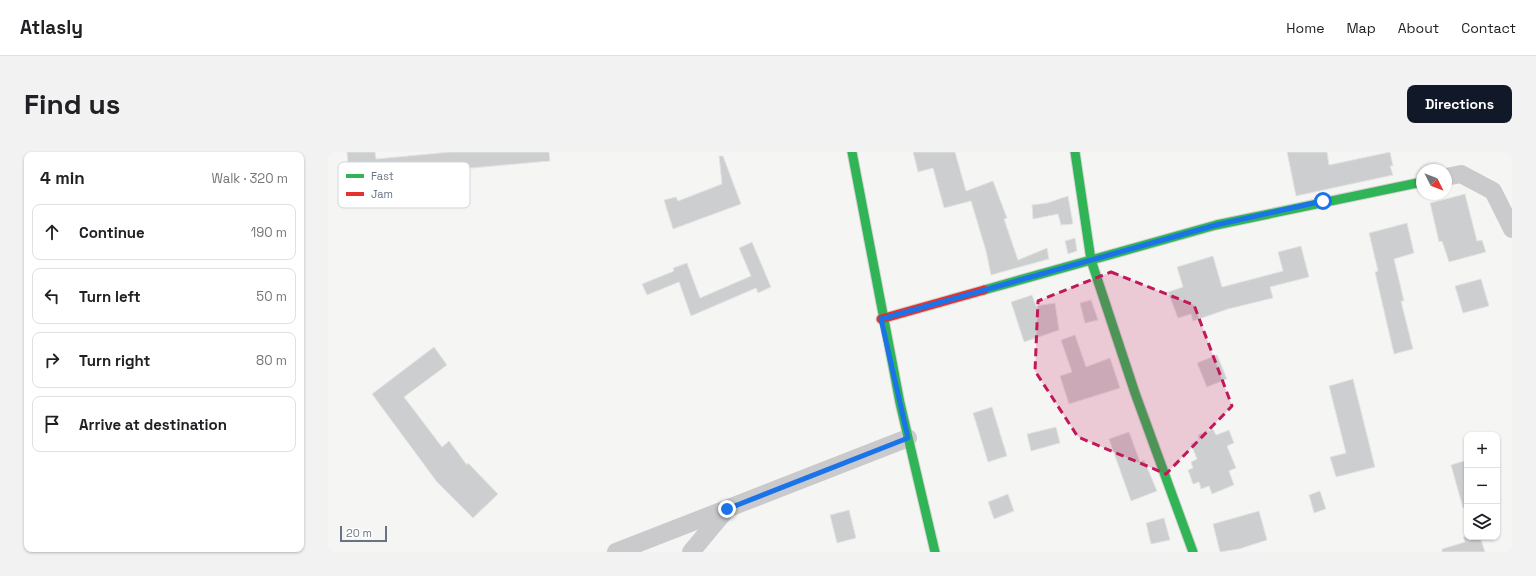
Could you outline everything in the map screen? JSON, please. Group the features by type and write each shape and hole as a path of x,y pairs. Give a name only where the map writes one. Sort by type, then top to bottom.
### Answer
{"street":[{"path":"852,152 881,319 935,552"},
{"path":"1075,152 1091,260 1135,393 1193,552"},
{"path":"1452,176 1461,174 1493,191 1512,229"},
{"path":"881,319 1216,225 1416,183"},
{"path":"616,552 908,438"},
{"path":"692,552 727,509"}],"highlighted area":[{"path":"1111,272 1194,305 1232,406 1166,474 1078,437 1035,371 1038,301"}],"building":[{"path":"347,152 375,152 376,159 450,152 549,152 550,161 470,168 470,162 348,162"},
{"path":"913,152 955,152 966,191 993,181 1007,218 1004,219 1018,260 1047,248 1049,259 991,275 986,251 971,201 944,208 933,168 918,172"},
{"path":"1287,152 1327,152 1329,165 1390,152 1393,166 1390,166 1393,175 1296,196"},
{"path":"719,156 723,156 741,204 673,229 664,200 676,197 678,201 722,184"},
{"path":"1465,194 1477,241 1482,240 1486,252 1449,262 1442,241 1439,242 1430,203 1442,200 1452,200 1452,197"},
{"path":"1068,196 1073,224 1061,225 1058,214 1033,219 1032,205 1047,203"},
{"path":"1407,223 1414,253 1394,259 1404,301 1401,301 1413,349 1394,354 1375,272 1378,271 1369,233"},
{"path":"1075,238 1077,251 1068,254 1065,241"},
{"path":"752,242 771,287 758,293 756,288 691,316 679,282 647,295 642,284 674,271 673,268 687,263 700,298 751,276 739,248"},
{"path":"1301,246 1309,277 1270,287 1273,298 1228,309 1193,321 1191,314 1178,318 1168,292 1183,287 1177,267 1213,256 1222,287 1283,271 1278,252"},
{"path":"1481,279 1489,306 1463,313 1455,286"},
{"path":"1032,295 1036,306 1055,303 1059,330 1024,342 1011,302"},
{"path":"1091,300 1098,320 1085,323 1080,303"},
{"path":"1075,335 1086,367 1110,358 1120,388 1069,404 1060,376 1072,372 1061,340"},
{"path":"434,347 447,365 404,397 442,447 449,441 467,465 468,463 498,494 473,518 437,482 372,394"},
{"path":"1217,355 1227,379 1207,387 1197,363"},
{"path":"1353,379 1375,467 1336,477 1330,457 1346,453 1329,386"},
{"path":"992,407 1007,456 988,462 973,413"},
{"path":"1056,427 1060,443 1031,451 1027,434"},
{"path":"1213,429 1216,435 1229,430 1234,443 1227,446 1236,468 1229,471 1234,485 1212,494 1209,486 1201,489 1199,482 1193,484 1188,470 1193,468 1191,462 1197,459 1191,444 1199,440 1198,435"},
{"path":"1129,432 1140,462 1144,460 1157,491 1131,501 1109,439"},
{"path":"1464,461 1464,508 1463,508 1451,465"},
{"path":"1320,491 1326,509 1314,513 1309,495"},
{"path":"1008,494 1014,511 994,519 988,502"},
{"path":"849,510 856,538 837,543 830,515"},
{"path":"1259,511 1267,540 1239,549 1220,552 1213,524"},
{"path":"1164,518 1170,540 1151,544 1146,523"},
{"path":"1464,540 1481,540 1485,552 1442,552 1442,549 1465,542"}],"traffic: fast":[{"path":"852,152 900,403 935,552"},
{"path":"1075,152 1091,260 1135,393 1193,552"},
{"path":"984,290 1216,225 1416,183"}],"traffic: jam":[{"path":"881,319 984,290"}],"route":[{"path":"727,509 908,438 881,319 1216,225 1323,201"}]}
